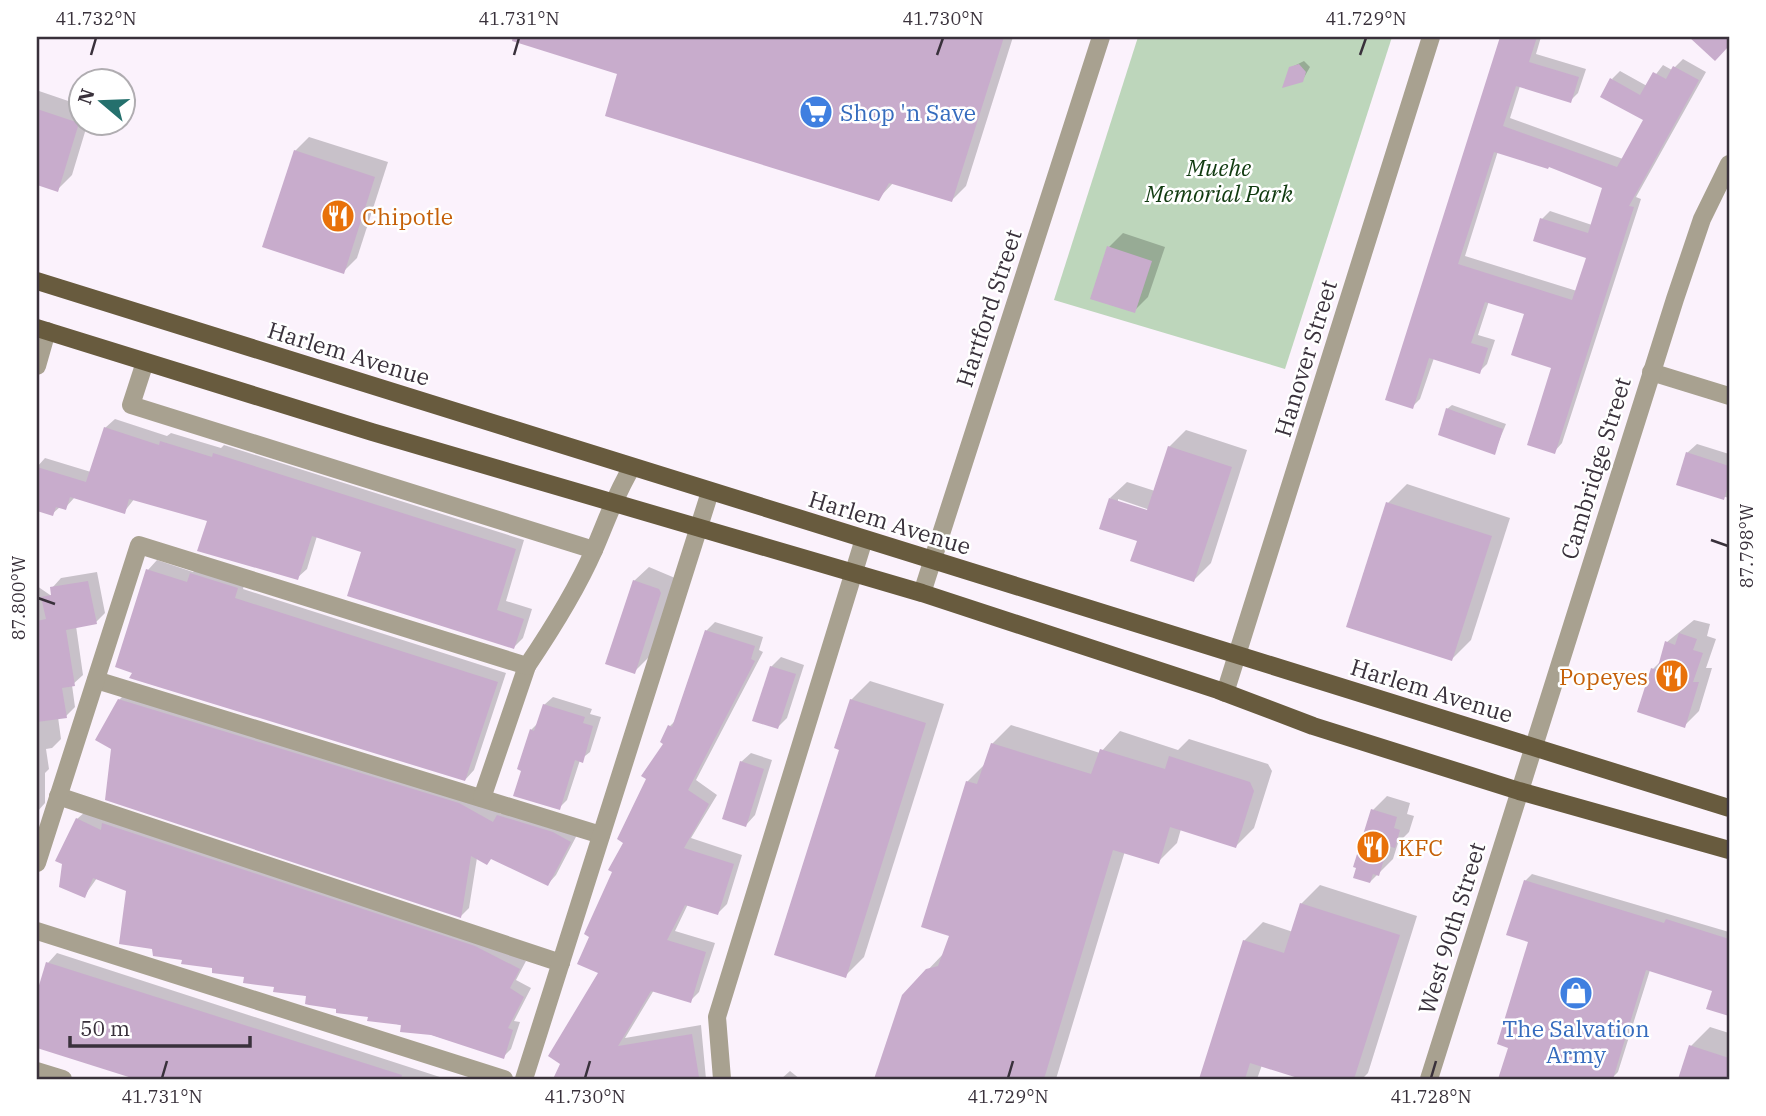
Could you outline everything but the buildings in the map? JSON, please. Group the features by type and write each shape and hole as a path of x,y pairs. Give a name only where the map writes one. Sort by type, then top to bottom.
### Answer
{"main road":[{"name":"Harlem Avenue","path":"37,281 1729,808"},
{"path":"42,329 372,432 922,593 1225,693 1313,726 1519,791 1729,850"}],"street":[{"name":"Hartford Street","path":"922,593 1101,37"},
{"name":"Hanover Street","path":"1225,693 1431,37"},
{"name":"Cambridge Street","path":"1519,791 1702,219 1729,164"},
{"path":"37,366 42,329"},
{"path":"145,362 131,405 594,550"},
{"path":"1651,372 1729,396"},
{"path":"482,799 527,666 560,617 594,550 612,501 632,467"},
{"path":"524,1079 710,492"},
{"path":"722,1079 717,1017 864,539"},
{"path":"37,863 139,545 527,666"},
{"path":"96,680 601,835"},
{"name":"West 90th Street","path":"1429,1079 1519,791"},
{"path":"58,796 561,963"},
{"path":"37,931 503,1079"},
{"path":"37,1071 63,1079"}],"green space":[{"name":"Muehe Memorial Park","path":"1138,37 1392,37 1285,369 1054,300"}],"place":[{"name":"Shop 'n Save","path":"816,112"},
{"name":"Chipotle","path":"338,216"},
{"name":"Popeyes","path":"1672,676"},
{"name":"KFC","path":"1373,847"},
{"name":"The Salvation Army","path":"1576,993"}]}
